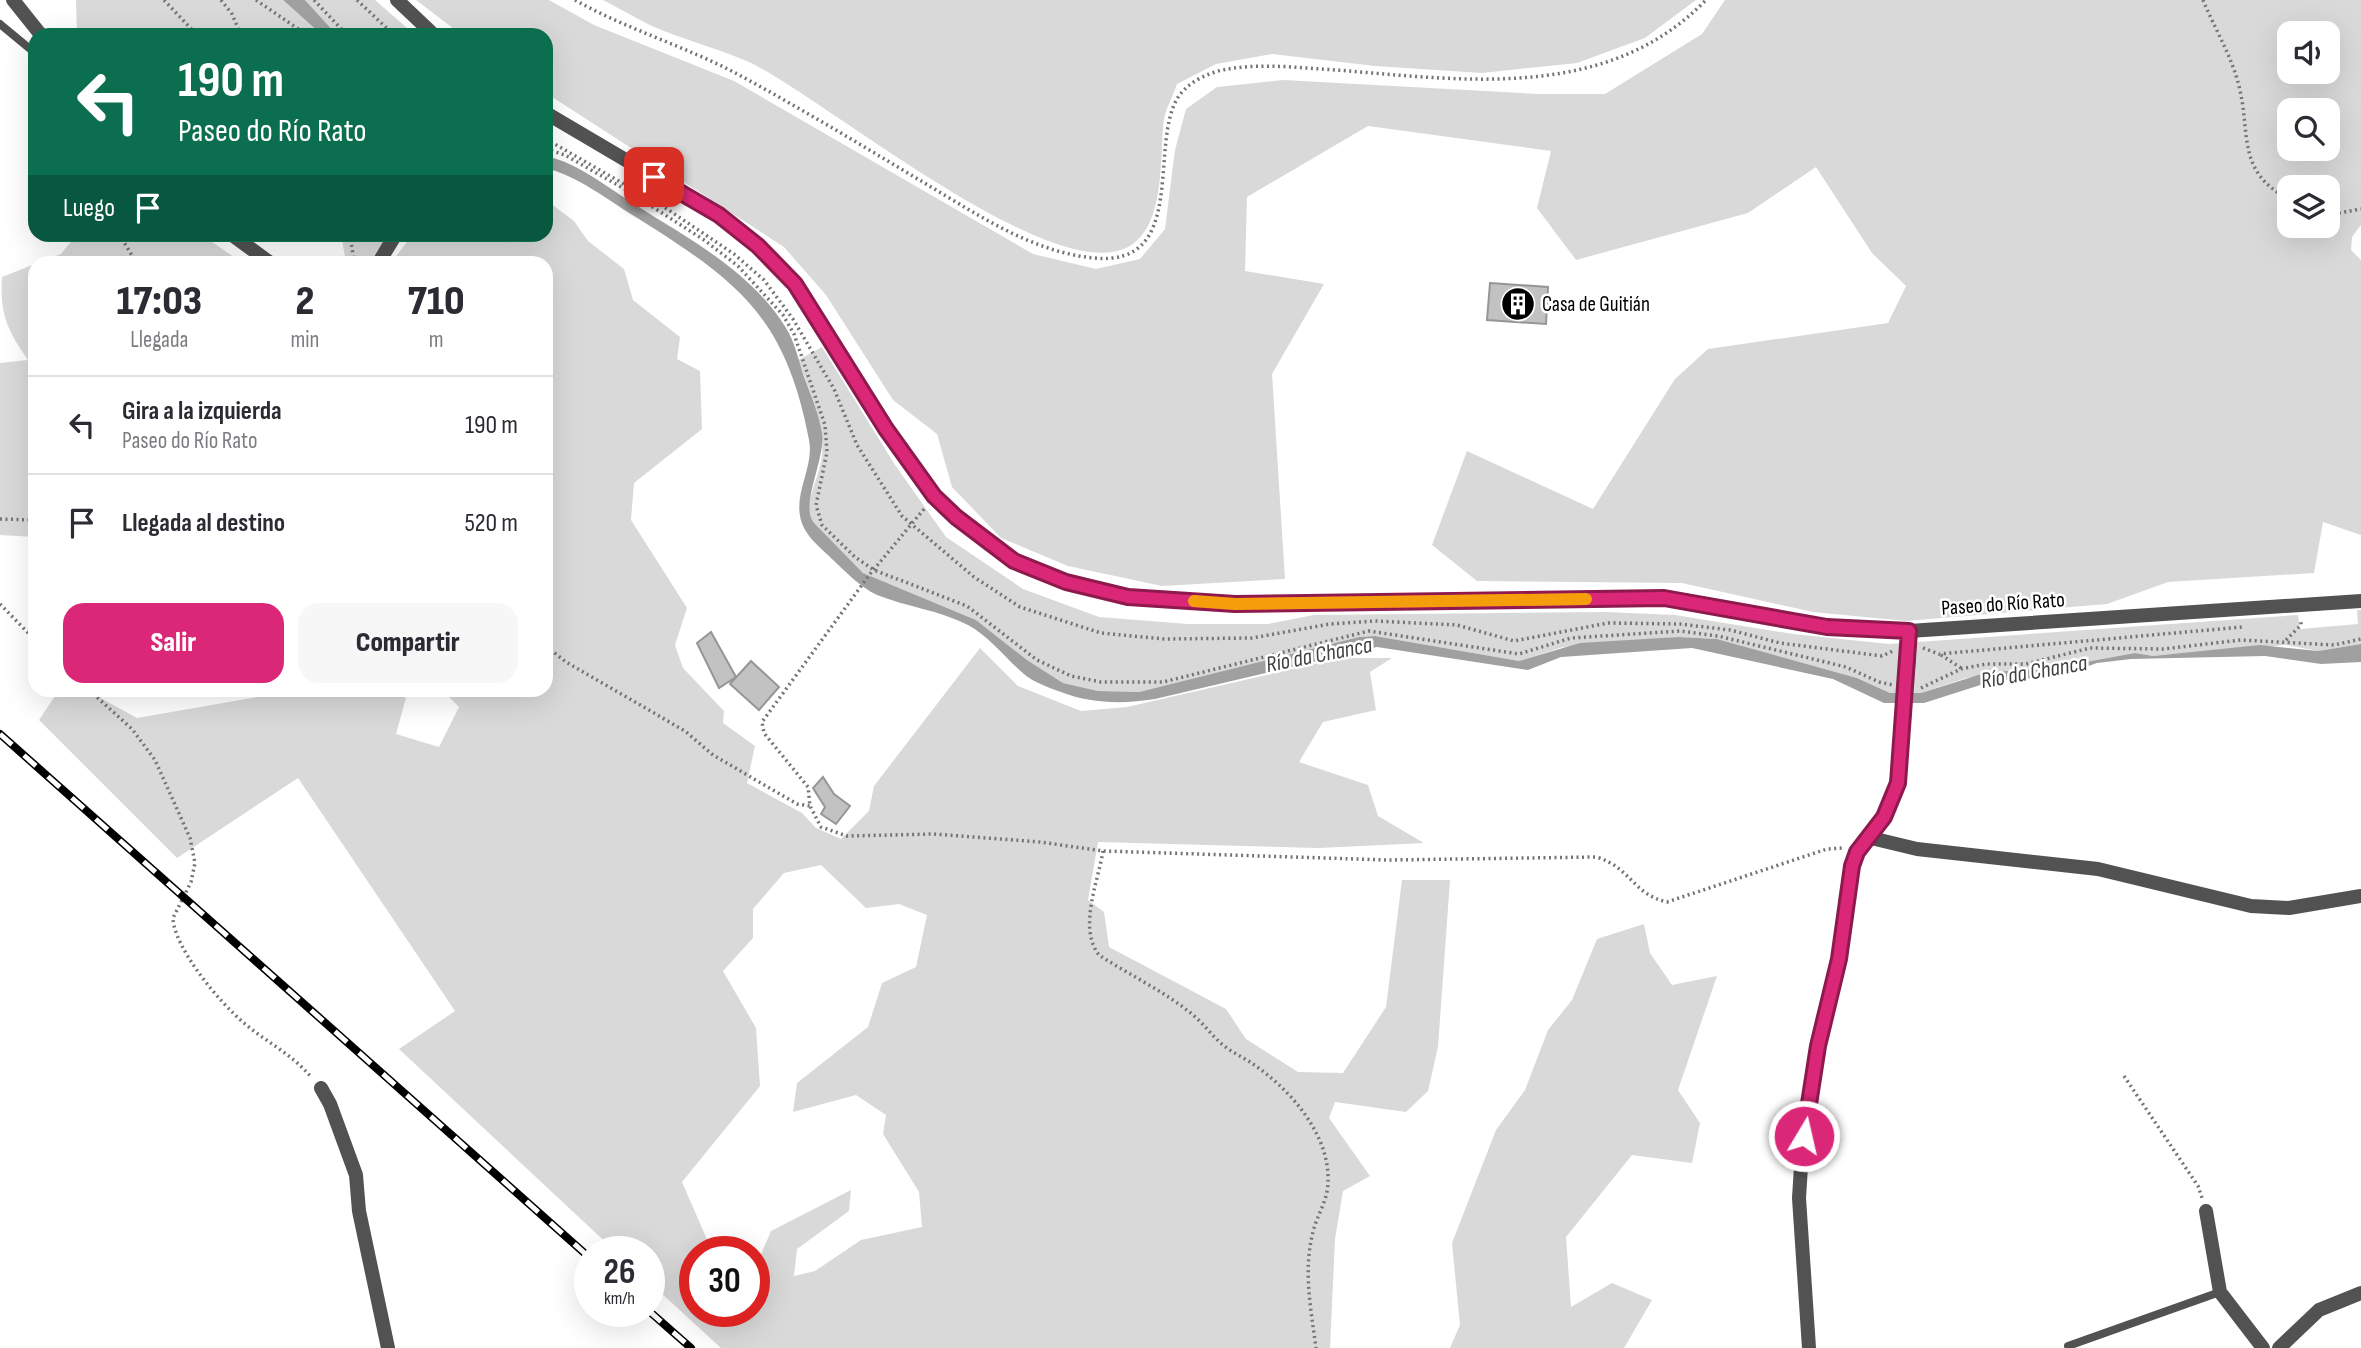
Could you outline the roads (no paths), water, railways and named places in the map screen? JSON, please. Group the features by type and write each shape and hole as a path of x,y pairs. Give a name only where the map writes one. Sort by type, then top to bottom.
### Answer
{"street":[{"path":"13,0 35,28"},
{"path":"397,0 427,28"},
{"name":"Paseo do Río Rato","path":"553,117 719,215 758,246 795,284 886,429 934,496 956,517 1014,561 1066,582 1128,597 1235,604 1664,598 1827,627 1909,631 2361,601"},
{"path":"242,242 260,256"},
{"path":"1809,1348 1799,1198 1802,1152 1818,1046 1839,959 1849,885 1857,852 1891,804 1898,783 1909,631"},
{"path":"1867,837 1917,849 2098,869 2251,905 2290,908 2361,896"},
{"path":"321,1088 335,1116 356,1175 359,1211 387,1348"},
{"path":"2206,1211 2220,1292 2263,1348"},
{"path":"2279,1348 2319,1310 2361,1293"}],"lane":[{"path":"0,24 28,47"},
{"path":"2068,1346 2220,1292"}],"water":[{"path":"283,0 305,0 331,28 314,28"},
{"name":"Río da Chanca","path":"553,158 581,170 718,258 772,308 792,339 822,433 809,506 811,516 815,524 863,573 976,620 1027,660 1063,683 1098,691 1139,692 1359,637 1375,636 1519,661 1580,643 1678,637 1717,639 1857,678 1890,693 1921,693 1988,672 2047,669 2135,653 2153,656 2260,645 2318,651 2361,644 2361,662 2321,664 2265,656 2131,659 2097,663 2060,676 1993,681 1924,703 1884,703 1833,679 1692,648 1561,657 1528,670 1377,647 1155,699 1108,702 1084,699 1047,687 1028,677 968,625 871,592 816,544 804,528 799,506 809,462 809,440 799,397 786,361 770,331 751,305 701,260 592,189 553,170"}],"railway":[{"path":"0,734 574,1244"},
{"path":"665,1325 691,1348"}],"place":[{"name":"Casa de Guitián","path":"1518,304"}]}
